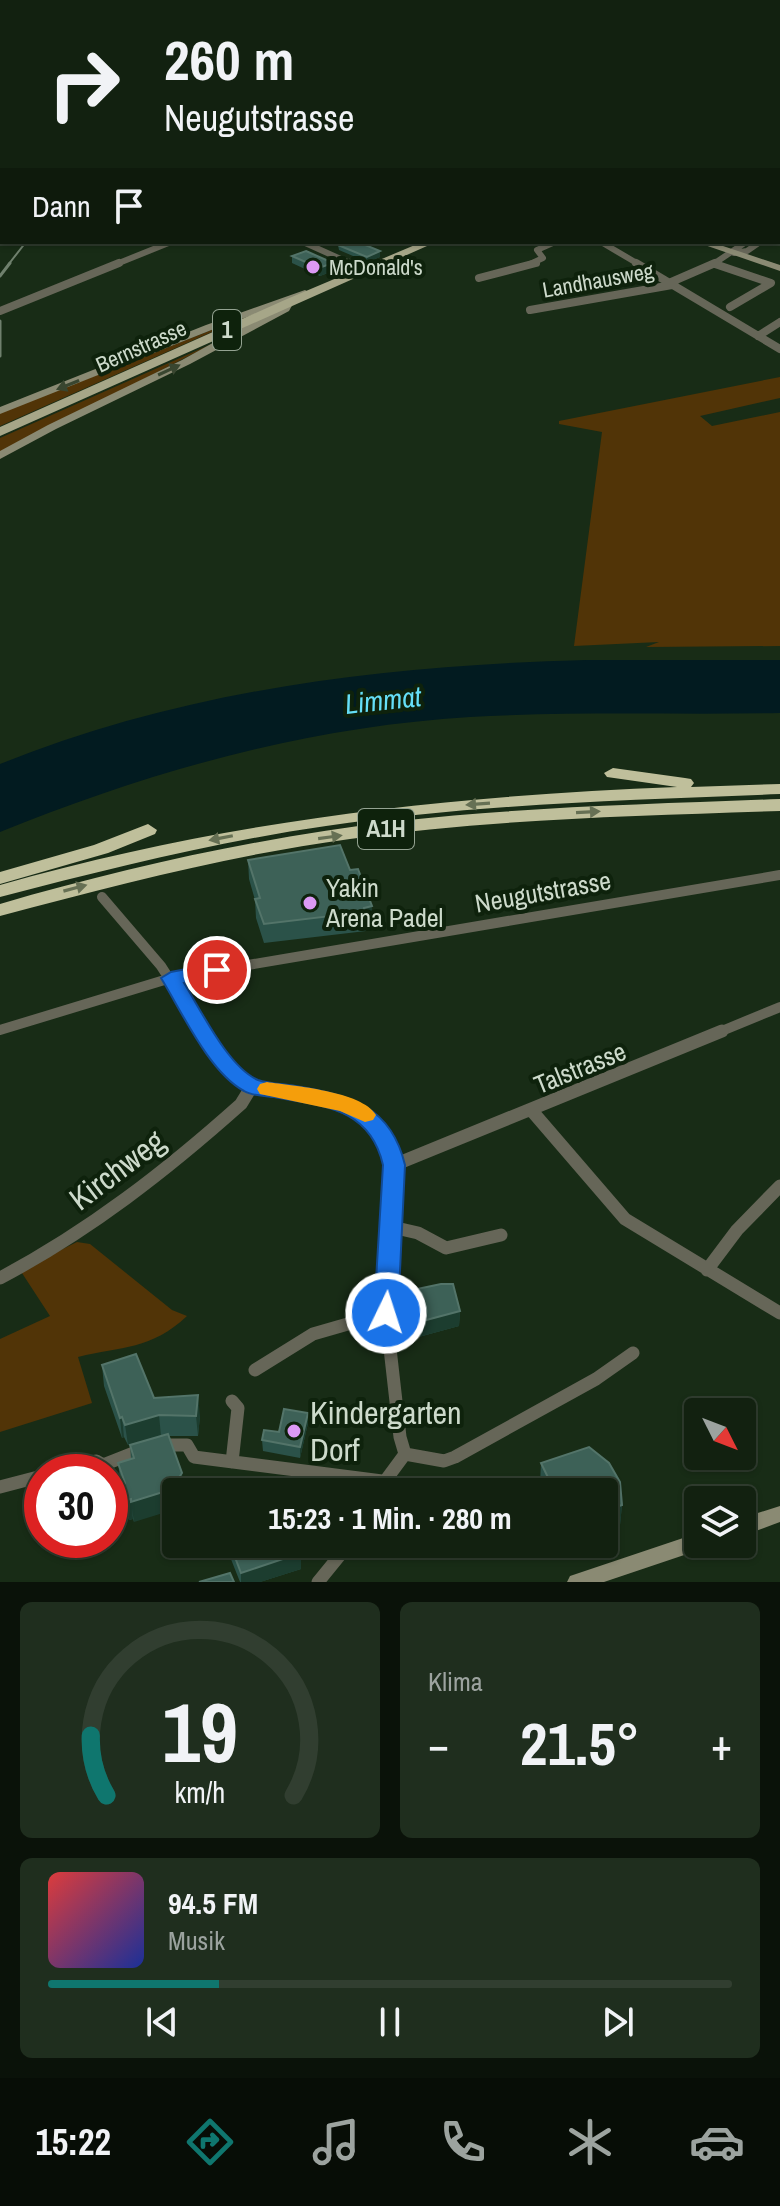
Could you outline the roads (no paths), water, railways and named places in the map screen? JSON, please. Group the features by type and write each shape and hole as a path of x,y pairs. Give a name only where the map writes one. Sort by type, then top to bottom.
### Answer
{"highway":[{"path":"613,773 678,783 780,787"},
{"name":"A1H","path":"0,891 182,845 375,814 535,800 780,787"},
{"name":"A1H","path":"0,910 197,859 398,827 565,814 780,805"},
{"path":"0,878 101,849 148,830"}],"main road":[{"name":"Bernstrasse","path":"0,432 291,301 426,244"}],"street":[{"path":"0,311 166,244"},
{"path":"307,244 365,270"},
{"path":"479,278 540,262 543,258 537,250 550,244"},
{"path":"605,244 780,349"},
{"path":"707,244 780,268"},
{"path":"734,253 735,247 742,244"},
{"path":"734,253 747,251 757,244"},
{"name":"Landhausweg","path":"530,310 670,284 734,253"},
{"path":"715,264 771,283 730,307"},
{"path":"0,411 249,312 324,287"},
{"path":"0,456 74,415 186,362 285,309 291,301"},
{"path":"758,336 780,322"},
{"name":"Neugutstrasse","path":"0,1030 171,978 780,875"},
{"path":"102,897 171,978 216,1052 252,1086 316,1097 360,1111 380,1128 390,1146 394,1165 386,1313 400,1437 405,1454"},
{"name":"Talstrasse","path":"394,1165 780,1007"},
{"name":"Kirchweg","path":"0,1278 83,1233 137,1194 241,1104 252,1086"},
{"path":"532,1111 625,1219 780,1313"},
{"path":"707,1270 737,1230 780,1186"},
{"path":"392,1227 418,1233 446,1248 501,1235"},
{"path":"255,1370 313,1334 386,1313"},
{"path":"405,1454 444,1461 455,1457 596,1379 633,1353"},
{"path":"232,1401 238,1408 232,1462"},
{"path":"128,1456 155,1445 187,1445 194,1457 331,1478"},
{"path":"386,1478 405,1454"},
{"path":"0,1487 24,1481"},
{"path":"756,1522 780,1514"},
{"path":"577,1582 684,1547"},
{"path":"318,1582 338,1558"}],"water":[{"name":"Limmat","path":"586,660 780,660 780,713 509,715 409,722 349,731 230,755 172,771 0,832 0,764 70,738 215,699 288,686 437,668"}],"railway":[{"path":"8,265 24,244"},
{"path":"0,276 10,263"},
{"path":"0,321 0,356"}],"place":[{"name":"McDonald's","path":"313,267"},
{"name":"Yakin Arena Padel","path":"310,903"},
{"name":"Kindergarten Dorf","path":"294,1431"}]}
